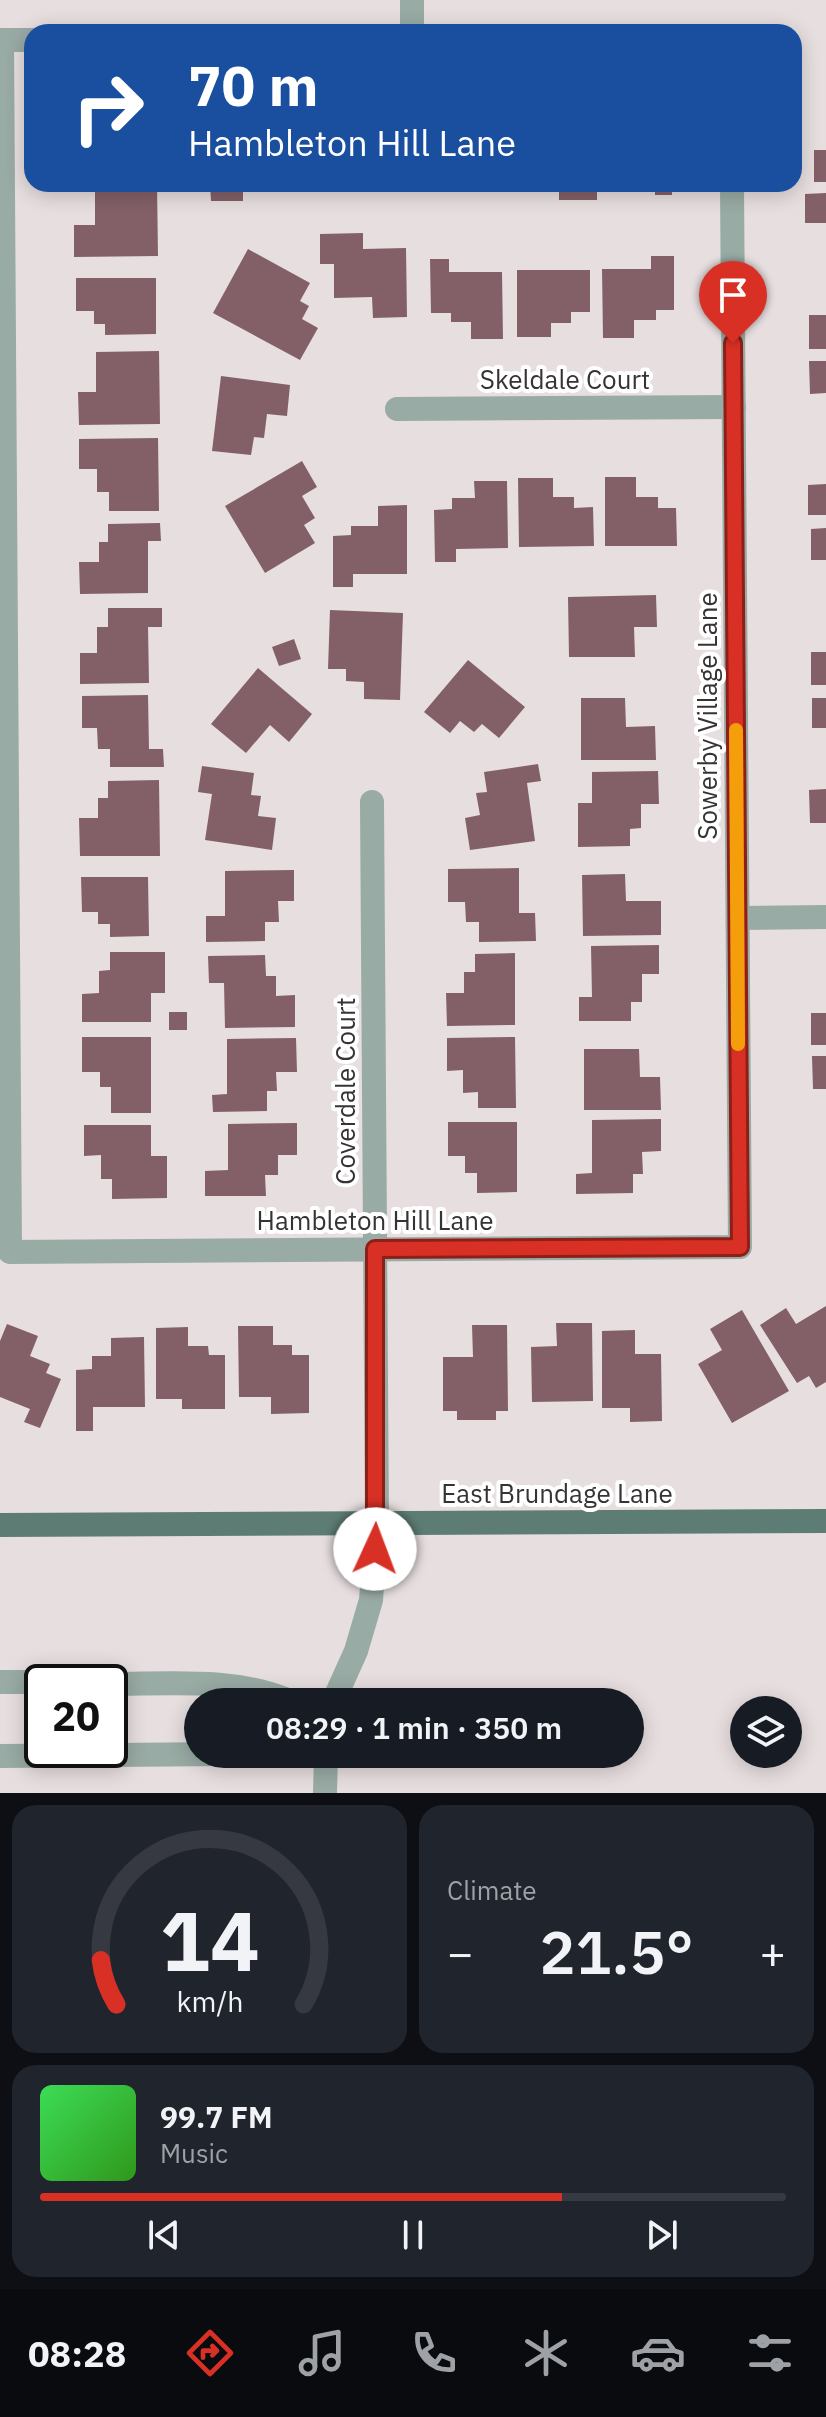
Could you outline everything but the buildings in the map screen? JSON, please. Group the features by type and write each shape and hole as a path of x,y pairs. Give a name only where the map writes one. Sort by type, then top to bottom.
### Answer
{"main road":[{"name":"East Brundage Lane","path":"0,1525 826,1521"}],"street":[{"path":"412,0 412,24"},
{"path":"3,770 1,40 24,40"},
{"name":"Sowerby Village Lane","path":"732,192 740,1247"},
{"name":"Skeldale Court","path":"397,409 734,407"},
{"name":"Hambleton Hill Lane","path":"3,770 10,1252 740,1247"},
{"name":"Coverdale Court","path":"339,1688 356,1651 371,1600 377,1523 372,802"},
{"path":"738,918 826,917"},
{"path":"0,1682 24,1682"},
{"path":"128,1684 239,1688"},
{"path":"0,1756 184,1754"},
{"path":"325,1793 326,1768"}],"slow traffic":[{"path":"736,730 738,1044"}],"route":[{"path":"375,1549 375,1249 740,1247 733,343"}]}
